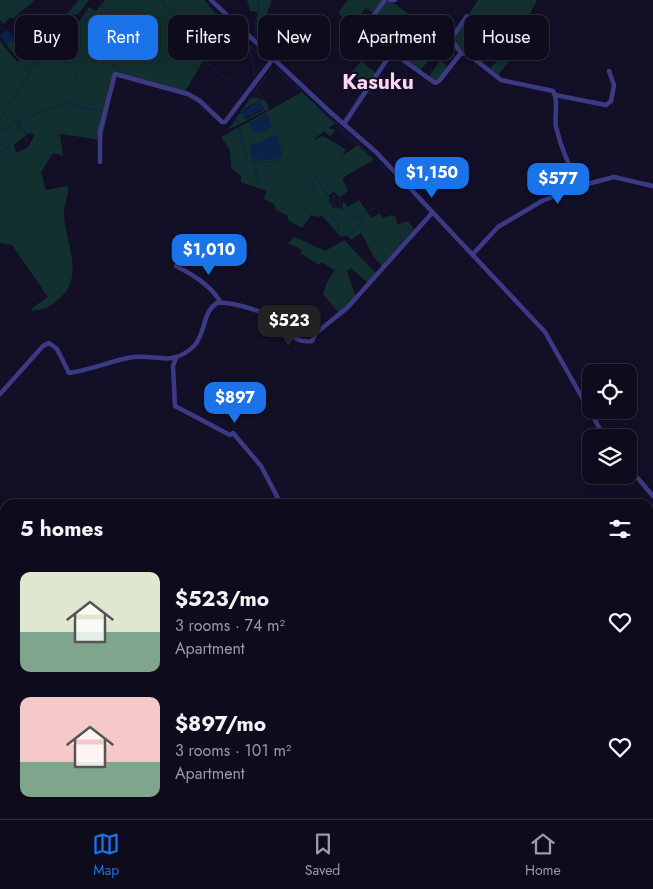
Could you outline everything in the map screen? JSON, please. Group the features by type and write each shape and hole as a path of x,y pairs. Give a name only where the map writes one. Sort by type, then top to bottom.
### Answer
{"street":[{"path":"211,0 258,44"},
{"path":"374,15 385,0"},
{"path":"390,0 396,0"},
{"path":"464,20 451,39 461,53 468,54 501,80 548,89 555,95 606,105 612,101 614,85 609,71"},
{"path":"402,60 435,82 461,53"},
{"path":"100,162 100,132 117,72 188,94 200,101 222,122 225,122 272,60"},
{"path":"275,60 376,152 546,332 600,429"},
{"path":"344,124 387,60"},
{"path":"555,95 554,115 559,138 566,160 580,186"},
{"path":"473,254 498,227 542,202 580,186 614,177 653,186"},
{"path":"0,394 43,346 49,343 57,349 69,373 86,371 135,356 163,360 176,358 199,340 210,310 221,302 236,304 268,316 294,339 305,342 312,341 316,333 348,308 432,213"},
{"path":"176,266 190,273 214,292 221,302"},
{"path":"176,358 173,366 175,406 230,435 233,433 260,466 277,499"},
{"path":"163,360 173,366"},
{"path":"637,477 653,496"}],"green space":[{"path":"0,0 35,0 15,15 14,18 9,18 4,24 0,20"},
{"path":"79,0 89,0 78,14 66,15"},
{"path":"105,0 204,0 217,15 168,15 168,60 204,60 183,95 117,76 102,140 60,134 63,156 53,153 41,172 46,190 68,186 64,216 73,270 67,290 56,302 43,309 32,311 32,308 48,297 12,245 0,243 0,41 17,62 19,60 78,60 78,23 89,7 96,11","holes":["29,133 35,135 28,147 16,153 14,145"]},
{"path":"247,0 272,0 266,15 258,15 258,33 256,32 258,12 250,11"},
{"path":"348,0 383,0 373,13 366,8 361,15 340,15 338,13"},
{"path":"478,0 537,0 530,15 469,14"},
{"path":"386,1 393,3 410,15 376,15"},
{"path":"462,25 464,28 464,52 454,41 454,36"},
{"path":"8,42 15,42 15,55 7,46"},
{"path":"404,60 429,60 420,71"},
{"path":"439,60 448,67 439,80 434,81 429,77 440,61"},
{"path":"498,60 510,60 497,76 489,70"},
{"path":"361,61 376,73 367,86 351,73"},
{"path":"302,92 335,124 328,128 335,130 330,137 325,131 315,140 322,136 334,142 346,150 342,156 358,145 374,160 344,177 343,180 348,191 340,197 334,192 329,195 329,203 333,209 335,207 343,209 342,204 344,202 348,207 359,200 371,218 380,213 382,218 392,215 396,217 397,225 408,221 414,229 382,266 374,257 361,233 351,240 348,236 341,237 322,216 311,215 302,228 289,221 287,215 277,211 274,204 263,199 267,191 241,182 241,176 231,168 230,150 221,137","holes":["267,114 271,127 258,133 249,123"]},
{"path":"256,97 266,102 269,109 228,130 250,98","holes":["259,100 263,110 246,119 243,110"]},
{"path":"295,237 325,251 344,240 377,274 369,284 351,268 347,271 356,297 339,313 323,294 326,284 335,270 321,262 319,265 300,253 302,250 288,243"}],"water":[{"path":"7,30 15,38 15,42 9,42 7,46 0,35"},
{"path":"259,100 265,108 244,119 241,113"},
{"path":"267,114 272,127 258,133 250,129 249,123"},
{"path":"277,135 283,157 273,160 252,159 250,146"}],"waterway":[{"path":"0,120 60,23 79,0"},
{"path":"101,0 103,8 112,15"},
{"path":"162,0 186,38 203,59 243,94"},
{"path":"204,0 225,24 249,45 255,75 252,84"},
{"path":"254,37 259,0"},
{"path":"73,7 81,15 120,73"},
{"path":"92,12 125,62"},
{"path":"249,46 269,62"},
{"path":"68,64 84,90"},
{"path":"269,72 272,67"},
{"path":"276,68 377,161"},
{"path":"230,127 267,75"},
{"path":"342,122 364,89"},
{"path":"257,92 270,107"},
{"path":"367,92 375,95"},
{"path":"0,132 20,120 66,103 102,111"},
{"path":"236,119 239,125"},
{"path":"0,153 9,145 13,134 18,130 17,126 21,120"},
{"path":"20,125 24,130 27,142"},
{"path":"239,127 247,161 277,162"},
{"path":"336,127 356,144"},
{"path":"0,146 8,149"},
{"path":"253,162 259,182"},
{"path":"380,164 390,176"},
{"path":"312,171 335,207 350,216 362,219"},
{"path":"309,176 308,182 313,184 313,190"},
{"path":"323,189 329,185"},
{"path":"327,193 331,189"},
{"path":"333,195 335,200"},
{"path":"334,196 337,195 340,199 340,207"},
{"path":"343,210 347,206"},
{"path":"348,236 360,224 365,213 375,208"},
{"path":"330,210 339,218"},
{"path":"329,212 339,226 339,231"},
{"path":"330,225 331,217"}],"district":[{"name":"Kasuku","path":"378,82"}]}
